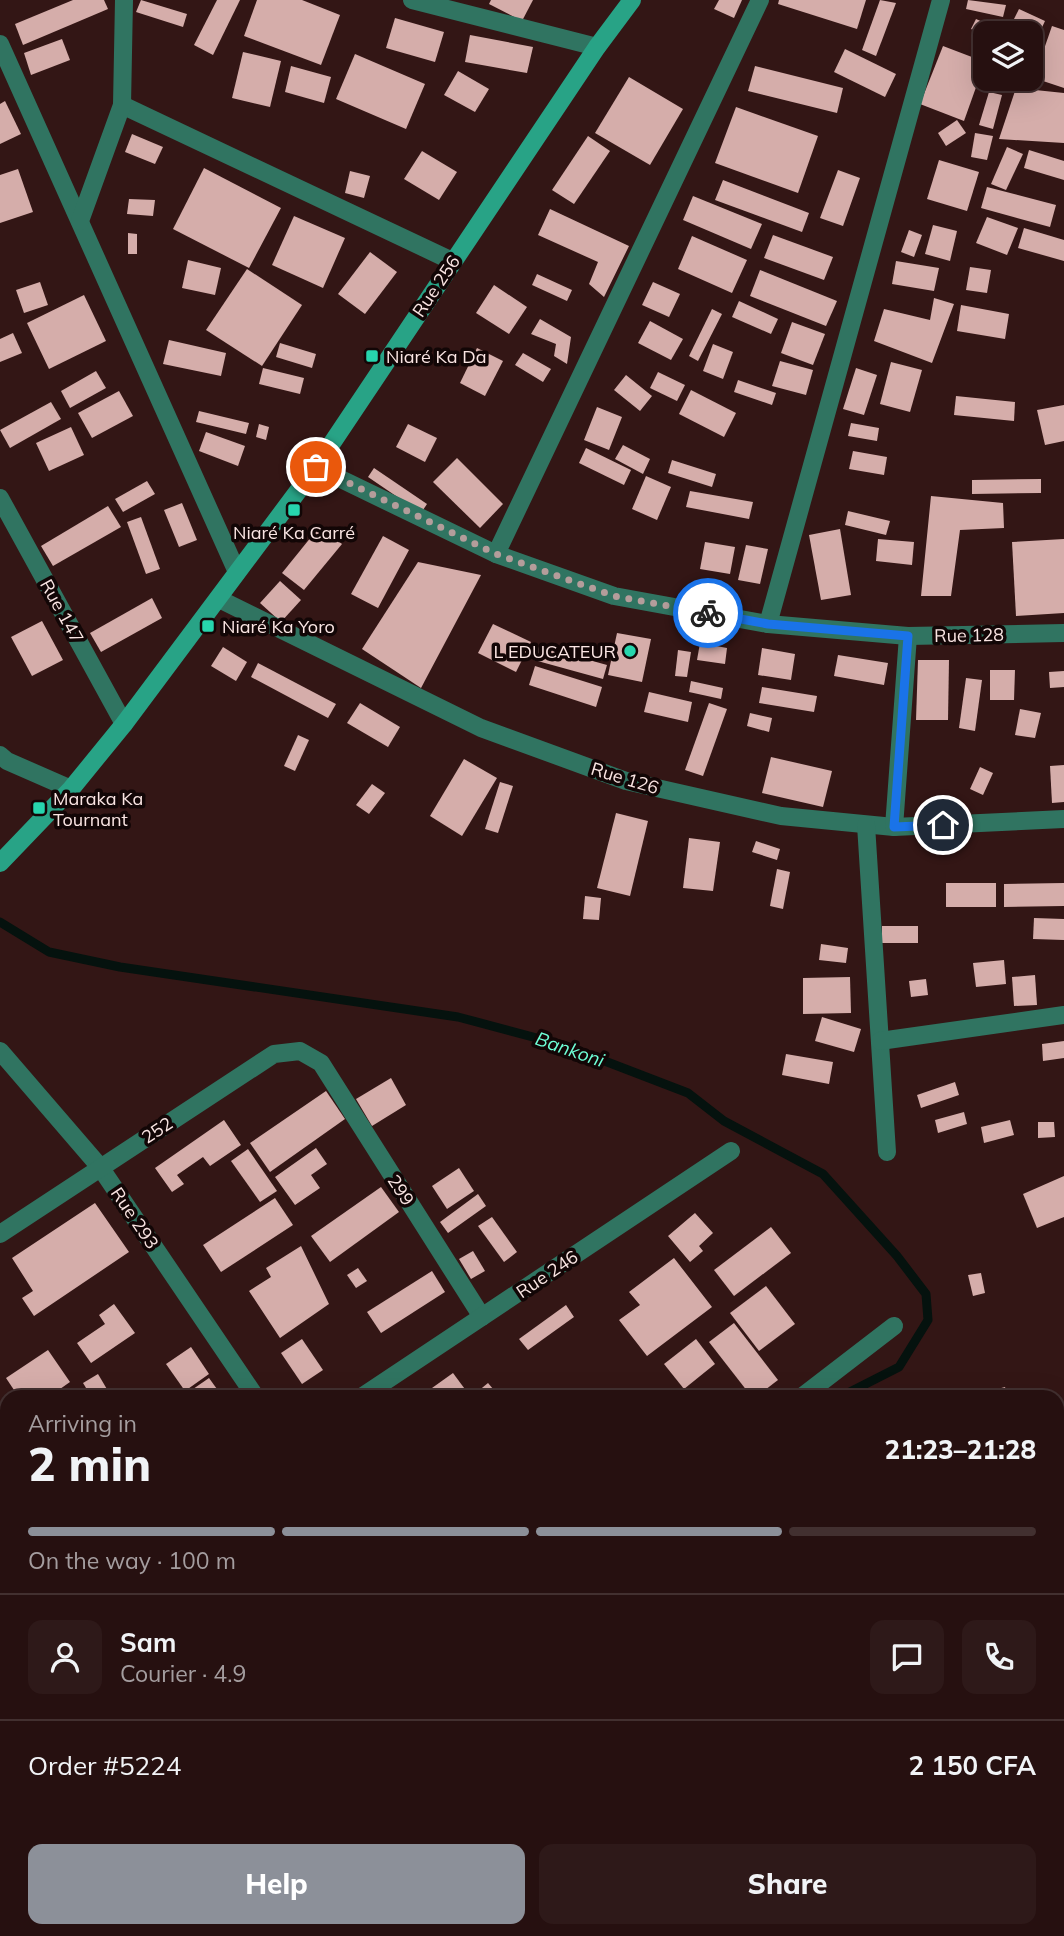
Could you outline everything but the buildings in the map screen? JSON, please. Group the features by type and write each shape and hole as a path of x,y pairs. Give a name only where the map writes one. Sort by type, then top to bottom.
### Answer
{"street":[{"path":"80,221 122,105 124,0"},
{"path":"412,0 597,47"},
{"name":"Rue 256","path":"0,863 71,789 124,724 316,467 452,261 597,47 632,0"},
{"path":"496,554 760,0"},
{"path":"768,624 940,0"},
{"path":"0,44 237,572"},
{"path":"122,105 452,261"},
{"name":"Rue 128","path":"316,467 496,554 614,596 768,624 908,636 1064,633"},
{"name":"Rue 147","path":"0,498 124,724"},
{"name":"Rue 126","path":"219,599 481,727 626,781 780,816 866,825 894,827 1064,819"},
{"path":"894,827 908,636"},
{"path":"2,759 71,789"},
{"path":"866,825 887,1152"},
{"path":"880,1041 1064,1016"},
{"name":"Rue 293","path":"0,1051 100,1167 251,1390"},
{"name":"252","path":"0,1234 274,1054 300,1051 320,1063"},
{"name":"299","path":"320,1063 482,1317"},
{"name":"Rue 246","path":"372,1390 731,1151"},
{"path":"811,1390 894,1326"}],"waterway":[{"name":"Bankoni","path":"0,922 49,952 120,967 458,1017 563,1045 688,1093 724,1121 823,1174 897,1256 926,1294 928,1320 899,1367 854,1390"}],"way so far":[{"path":"316,467 496,554 614,596 708,613"}],"place":[{"name":"Niaré Ka Da","path":"372,356"},
{"name":"Niaré Ka Carré","path":"294,510"},
{"name":"Niaré Ka Yoro","path":"208,626"},
{"name":"L EDUCATEUR","path":"630,651"},
{"name":"Maraka Ka Tournant","path":"39,808"}],"route":[{"path":"708,613 768,624 908,636 894,827 943,825"}]}
